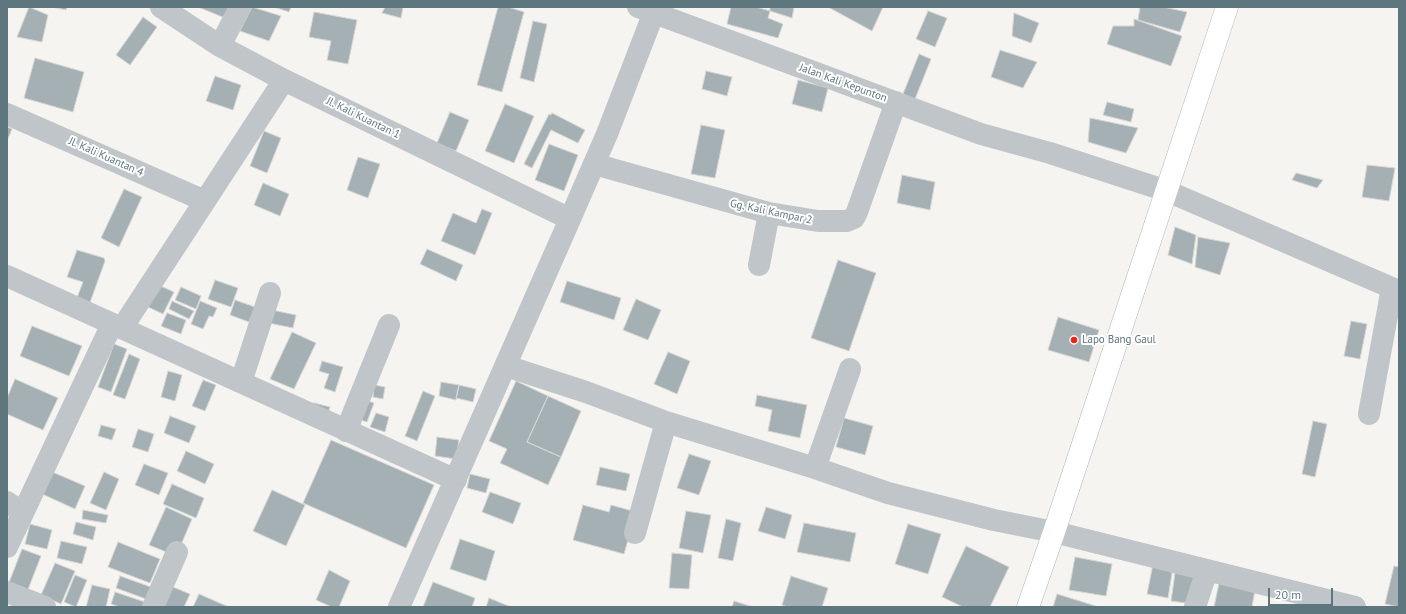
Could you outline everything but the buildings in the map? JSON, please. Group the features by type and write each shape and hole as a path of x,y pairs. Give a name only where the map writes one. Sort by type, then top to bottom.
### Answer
{"main road":[{"path":"1028,607 1227,7"}],"street":[{"name":"Jl. Kali Kuantan 1","path":"161,7 220,46 284,80 570,219"},
{"path":"220,46 240,7"},
{"path":"399,607 594,164 649,9"},
{"name":"Jalan Kali Kepunton","path":"649,9 981,134 1050,153 1167,191 1396,290"},
{"path":"7,547 15,507 117,326 205,201 284,80"},
{"name":"Gg. Kali Kampar 2","path":"594,164 769,213 797,219 847,221 854,218 863,197 896,102"},
{"name":"Jl. Kali Kuantan 4","path":"7,114 205,201"},
{"path":"760,265 769,213"},
{"path":"7,276 456,480"},
{"path":"1369,414 1396,290"},
{"path":"241,382 270,293"},
{"path":"346,431 389,325"},
{"path":"506,366 586,392 666,422 815,468 888,493 994,520 1054,532 1355,607"},
{"path":"815,468 850,369"},
{"path":"635,533 666,422"},
{"path":"153,607 177,552"},
{"path":"1195,607 1207,570"},
{"path":"7,592 45,607"}],"place":[{"name":"Lapo Bang Gaul","path":"1074,340"}]}
